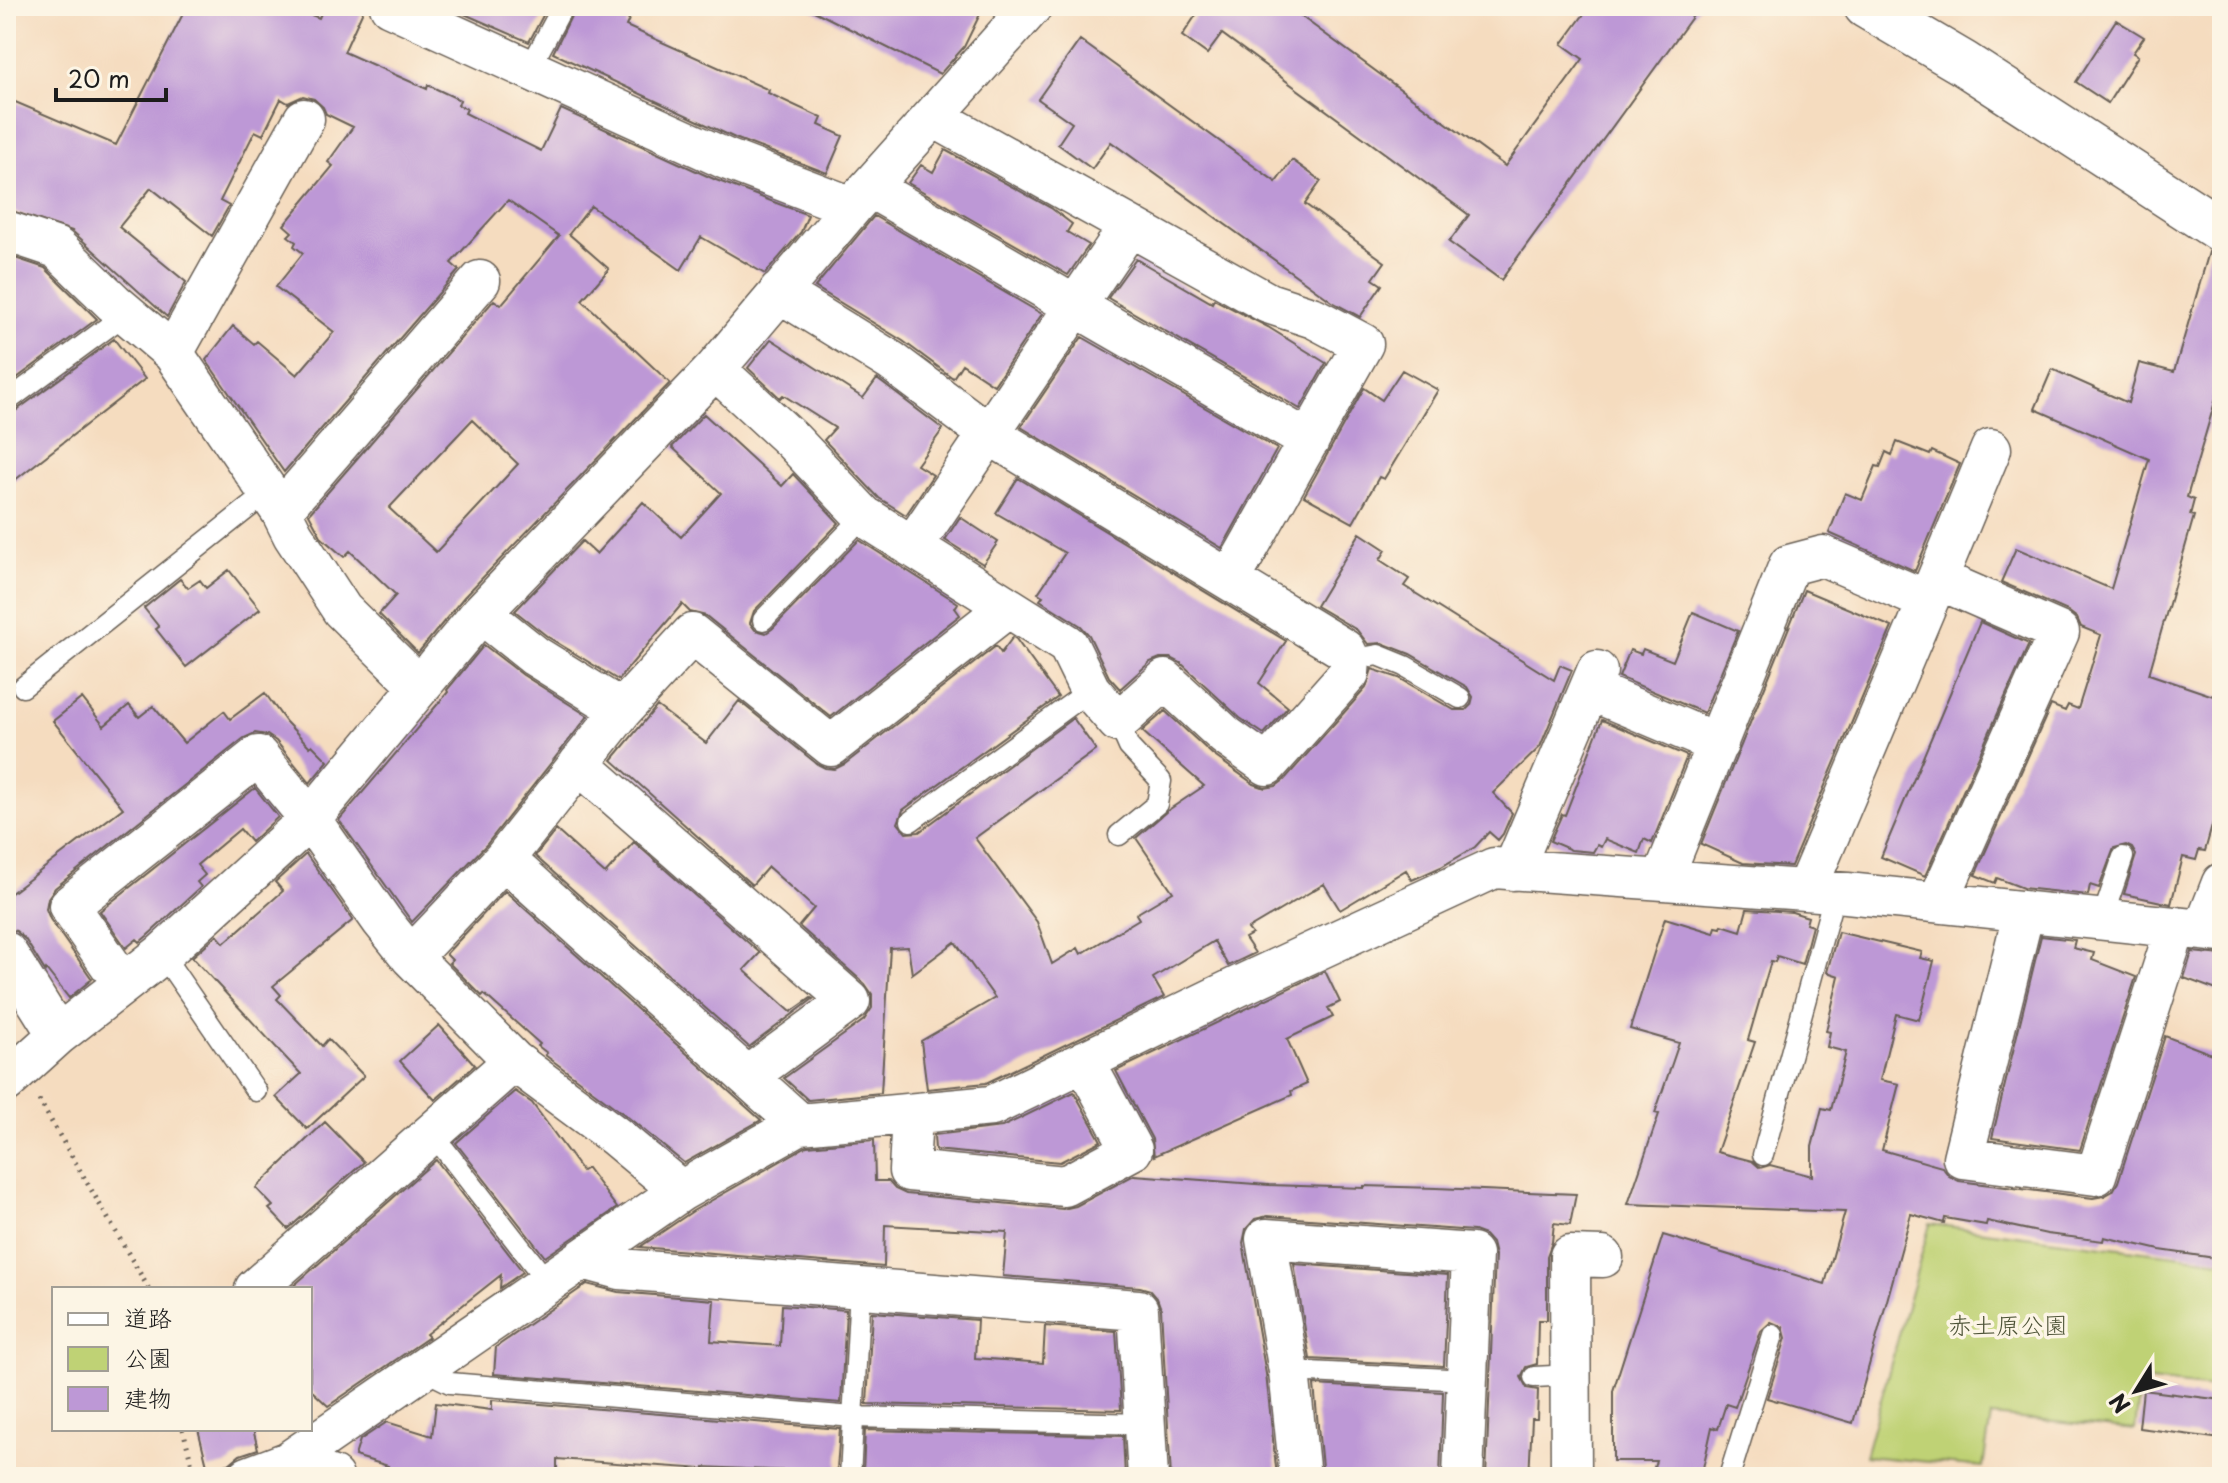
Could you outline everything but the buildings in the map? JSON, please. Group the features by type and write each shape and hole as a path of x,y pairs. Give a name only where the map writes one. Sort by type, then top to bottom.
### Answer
{"street":[{"path":"390,6 726,159 862,197 1076,305 1309,441"},
{"path":"11,1067 58,1035 162,954 310,819 481,613 715,369 779,292 1032,6"},
{"path":"1866,6 1963,63 2222,231"},
{"path":"934,117 1268,303 1314,318 1363,344 1230,580"},
{"path":"173,353 304,119"},
{"path":"912,547 1129,227"},
{"path":"6,231 57,248 173,353 274,502 342,610 419,686"},
{"path":"274,502 480,281"},
{"path":"715,369 792,440 864,516 1068,645 1090,690 1118,722 1165,680 1226,736 1267,765 1349,673 1350,660 1345,650 989,434 891,361 779,292"},
{"path":"1821,891 1933,590 1991,449"},
{"path":"1662,880 1789,565 1823,556 2059,632 1938,902"},
{"path":"411,957 504,859 622,710 692,634 831,746 1007,608"},
{"path":"481,613 535,656 622,710"},
{"path":"1513,870 1594,681 1718,744"},
{"path":"123,983 69,906 258,756 310,819 411,957 514,1061 615,1136 681,1191"},
{"path":"579,764 850,1001 748,1076"},
{"path":"504,859 800,1124"},
{"path":"312,1431 422,1369 681,1191 800,1124 992,1106 1237,987 1494,868 1821,891 2201,929"},
{"path":"2024,911 1963,1158 2096,1175 2222,883"},
{"path":"6,952 58,1035"},
{"path":"257,1287 514,1061"},
{"path":"912,1114 909,1171 1065,1186 1132,1150 1084,1061"},
{"path":"1300,1477 1289,1371 1266,1239 1472,1254 1463,1477"},
{"path":"1571,1477 1553,1376 1570,1256 1603,1257"},
{"path":"583,1259 620,1269 1138,1310 1148,1477"},
{"path":"248,1477 285,1446 312,1431"},
{"path":"285,1446 333,1477"}],"lane":[{"path":"530,68 563,6"},
{"path":"6,402 127,313"},
{"path":"23,687 274,502"},
{"path":"763,620 864,516"},
{"path":"1350,660 1378,655 1405,666 1460,698"},
{"path":"911,821 1090,690"},
{"path":"1118,722 1129,747 1161,781 1157,804 1119,835"},
{"path":"2102,919 2123,857"},
{"path":"1763,1155 1821,891"},
{"path":"162,954 256,1091"},
{"path":"432,1133 549,1284"},
{"path":"850,1477 860,1288"},
{"path":"1729,1477 1773,1335"},
{"path":"422,1369 450,1383 853,1417 1145,1424"},
{"path":"1289,1371 1468,1380"}],"path":[{"path":"11,1067 148,1287"},
{"path":"184,1431 195,1477"}],"green space":[{"name":"赤土原公園","path":"1930,1224 2222,1261 2222,1389 2141,1380 2135,1430 1991,1416 1983,1467 1865,1456"}]}
